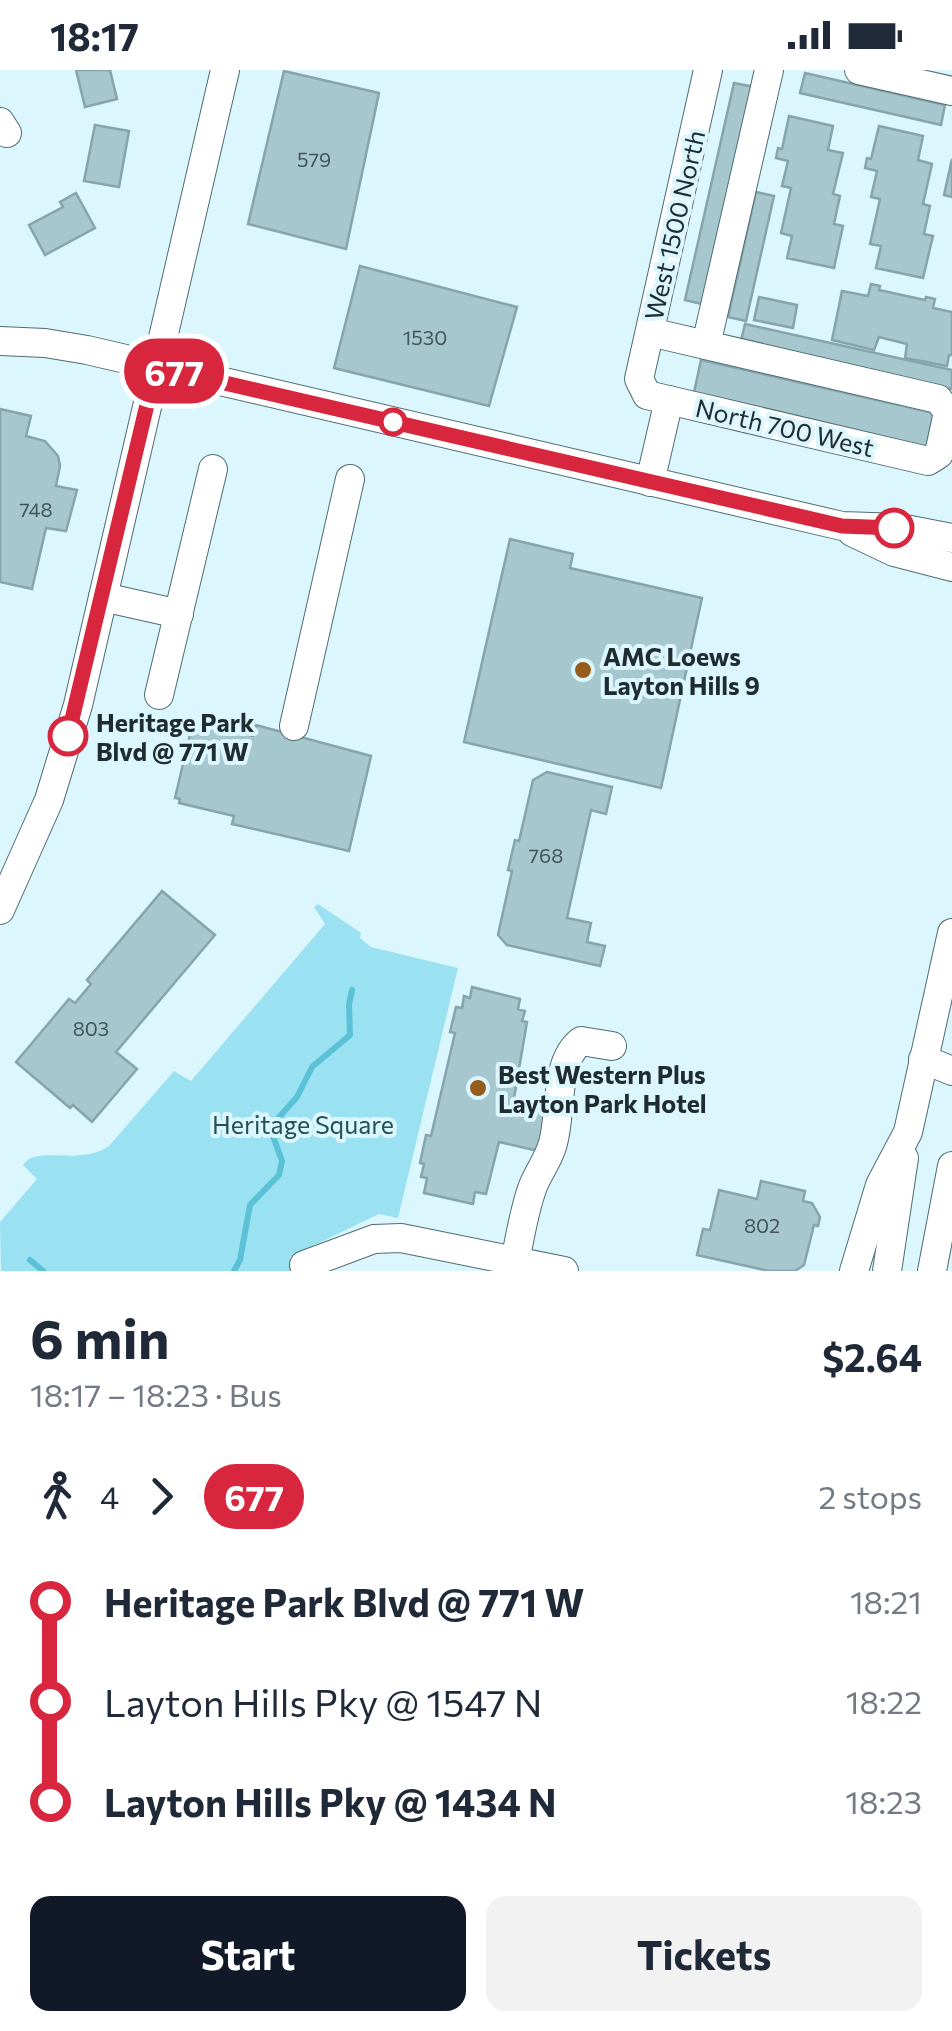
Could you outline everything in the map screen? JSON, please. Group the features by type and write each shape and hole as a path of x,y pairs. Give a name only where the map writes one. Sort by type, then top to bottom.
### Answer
{"street":[{"path":"0,910 49,800 78,704 225,70"},
{"name":"West 1500 North","path":"639,379 708,70"},
{"path":"650,332 706,345 768,70"},
{"path":"859,70 952,91"},
{"path":"0,341 68,347 842,526 900,528 952,538"},
{"name":"North 700 West","path":"639,379 647,395 928,460 939,454 948,412 938,399 706,345"},
{"path":"650,482 669,400"},
{"path":"159,696 213,469"},
{"path":"294,726 350,479"},
{"path":"842,526 894,552 952,567"},
{"path":"104,597 178,614"},
{"path":"887,1271 908,1132 952,933"},
{"path":"515,1262 529,1198 552,1148 560,1112 559,1093 570,1050 581,1041 612,1046"},
{"path":"923,1059 952,1071"},
{"path":"854,1271 880,1185 908,1132"},
{"path":"932,1271 952,1166"},
{"path":"304,1265 374,1239 401,1238 564,1271"}],"green space":[{"name":"Heritage Square","path":"318,904 361,933 360,938 371,947 458,968 398,1218 379,1214 290,1257 294,1271 1,1271 0,1222 37,1179 23,1165 38,1156 85,1155 109,1146 174,1071 191,1081 325,924 314,907"}],"building":[{"path":"76,70 110,70 117,99 85,107"},
{"path":"284,71 379,93 346,249 248,224"},
{"path":"805,73 945,105 941,125 800,93"},
{"path":"734,83 755,87 706,305 685,300"},
{"path":"789,116 833,126 828,150 843,153 833,194 840,196 834,224 843,226 834,268 787,258 792,236 781,233 791,188 782,186 788,161 776,158 778,148 782,149"},
{"path":"95,125 129,131 119,187 84,181"},
{"path":"879,126 923,136 918,160 932,164 923,204 930,206 924,234 933,236 923,278 876,268 881,246 870,244 880,199 871,197 877,171 865,168"},
{"path":"952,159 952,197 944,195"},
{"path":"756,192 774,196 746,321 728,317"},
{"path":"76,193 95,228 45,255 29,225 63,207 60,202"},
{"path":"360,266 517,307 489,406 334,368"},
{"path":"871,284 880,286 879,290 935,299 933,308 952,312 952,355 947,366 905,358 907,344 879,337 874,350 832,340 842,291 868,296"},
{"path":"759,297 797,305 793,328 754,320"},
{"path":"745,324 952,370 952,389 741,341"},
{"path":"701,360 934,413 926,449 693,397"},
{"path":"0,409 31,416 26,436 45,441 58,456 56,486 77,490 66,531 46,528 32,589 0,582"},
{"name":"AMC Loews Layton Hills 9","path":"510,539 573,554 570,568 702,598 661,788 464,742"},
{"path":"197,723 253,736 256,725 371,756 349,851 232,824 234,816 179,803 180,799 175,798 192,726"},
{"path":"547,772 612,787 606,814 591,810 567,918 591,923 587,942 605,946 600,966 507,945 498,935 512,871 508,870 533,780"},
{"path":"162,891 215,935 116,1052 137,1069 92,1122 16,1062 69,999 75,1003 91,984 87,980"},
{"name":"Best Western Plus Layton Park Hotel","path":"472,987 520,999 518,1009 525,1011 522,1021 527,1022 513,1104 547,1114 538,1151 499,1142 486,1194 475,1192 473,1204 424,1193 427,1178 421,1177 424,1164 420,1163 426,1135 431,1136 455,1033 450,1032 456,1007 462,1008 464,996 470,998"},
{"path":"761,1181 805,1191 803,1201 812,1203 820,1217 818,1226 814,1225 804,1265 795,1271 769,1271 697,1255 703,1229 710,1230 719,1190 757,1199"}],"waterway":[{"path":"234,1271 240,1260 250,1205 279,1175 282,1161 273,1124 297,1097 312,1067 350,1035 352,990"},
{"path":"30,1260 43,1271"}],"bus line":[{"name":"677","path":"68,736 156,367 842,526 894,528"}],"place":[{"name":"AMC Loews Layton Hills 9","path":"583,670"},
{"name":"Heritage Park Blvd @ 771 W","path":"68,736"},
{"name":"Best Western Plus Layton Park Hotel","path":"478,1088"}]}
